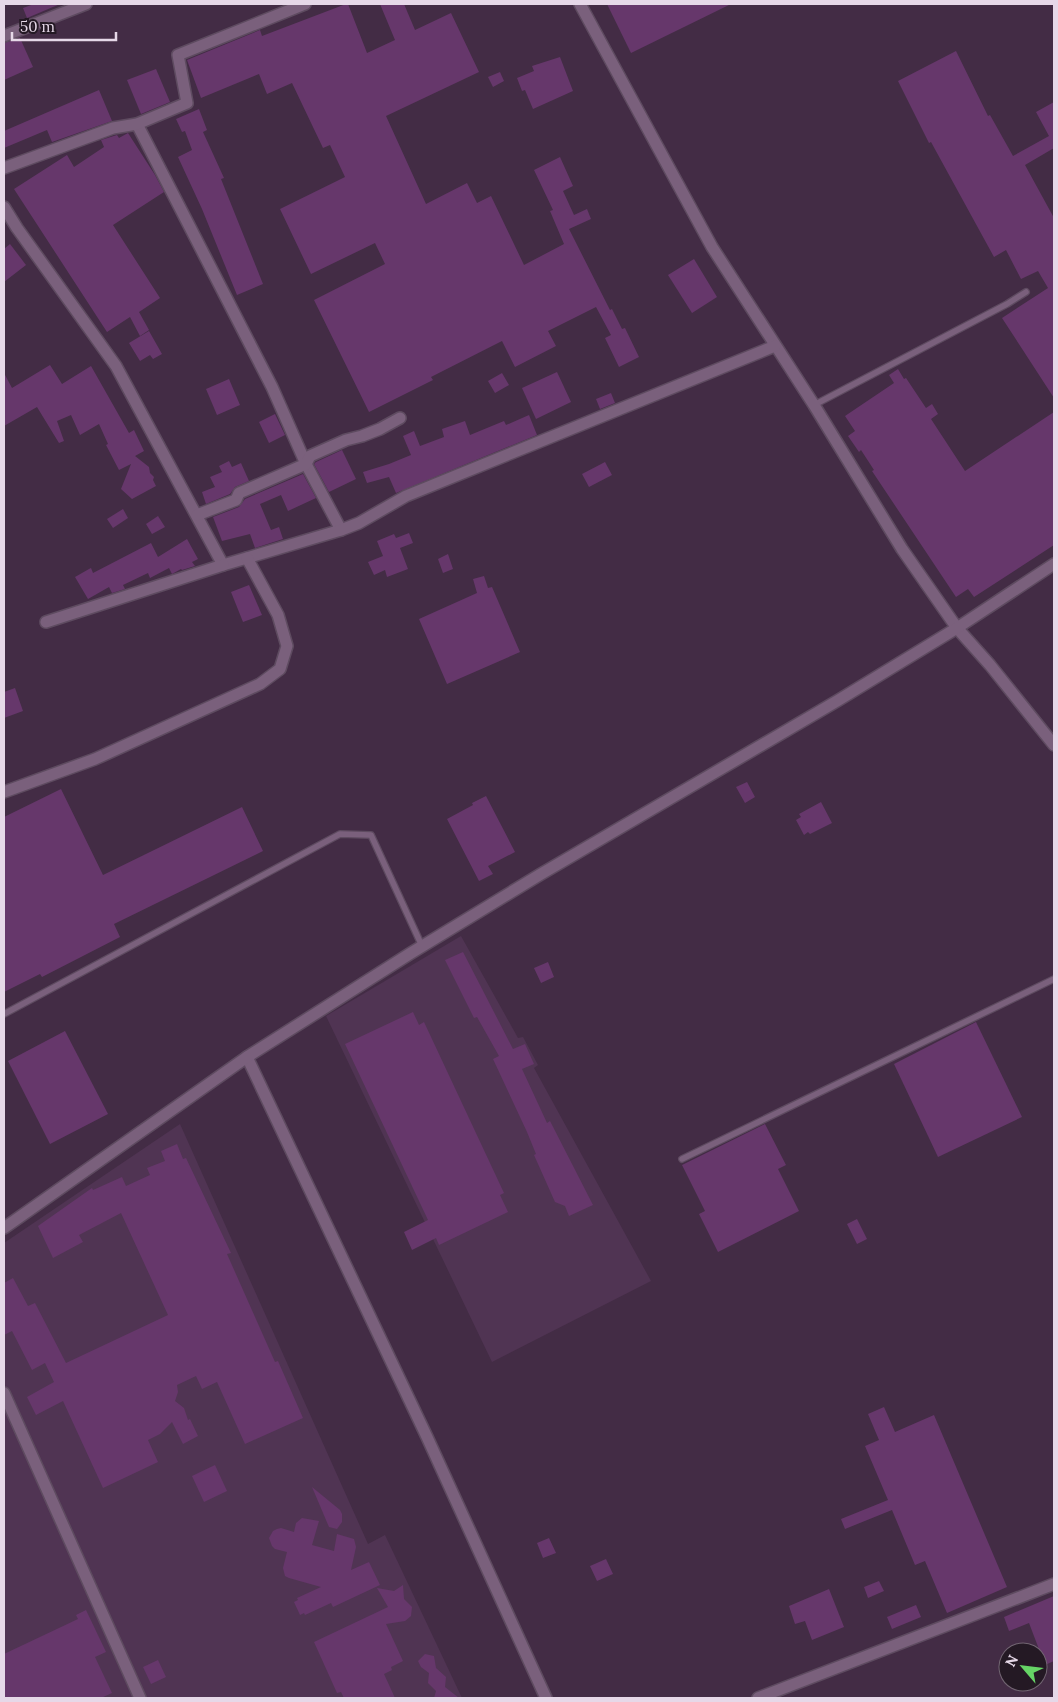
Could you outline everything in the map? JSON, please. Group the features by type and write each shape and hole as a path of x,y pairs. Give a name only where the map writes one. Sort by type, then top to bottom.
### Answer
{"street":[{"path":"4,36 86,4"},
{"path":"4,168 113,128 137,124 187,104 178,55 305,4"},
{"path":"580,4 712,247 814,405 902,549 957,628 990,664 1054,745"},
{"path":"137,124 272,387 306,464 341,530"},
{"path":"4,207 116,366 223,564"},
{"path":"46,622 223,564 341,530 406,496 775,346"},
{"path":"197,515 236,500 239,493 306,464 310,456 346,440 380,429 400,418"},
{"path":"4,792 95,759 260,684 280,670 287,646 278,615 247,558"},
{"path":"4,1228 247,1057 422,946 541,874 837,701 957,628 1054,564"},
{"path":"247,1057 422,1428 546,1698"},
{"path":"4,1393 140,1698"},
{"path":"758,1698 1054,1584"}],"lane":[{"path":"814,405 1007,304 1026,292"},
{"path":"4,1014 340,834 371,835 422,946"},
{"path":"682,1159 1054,979"}],"shaded area":[{"path":"461,936 518,1038 523,1037 538,1065 534,1068 651,1281 492,1362 326,1016"},
{"path":"180,1124 368,1544 385,1535 462,1698 4,1698 4,1243"}],"building":[{"path":"34,4 60,4 27,18 23,8"},
{"path":"348,4 367,53 395,40 380,4 404,4 415,30 451,13 479,72 386,116 426,204 467,183 477,203 491,196 524,265 564,244 550,211 553,210 534,170 560,157 573,186 563,191 574,215 587,209 591,219 569,229 610,310 612,309 622,329 625,328 639,357 619,367 605,338 611,335 596,307 548,331 556,346 515,367 502,341 431,377 433,380 369,412 314,300 385,264 375,243 311,274 280,209 345,177 330,145 323,148 292,83 267,94 259,74 201,98 187,60 260,30 262,36"},
{"path":"607,4 731,4 631,53"},
{"path":"20,38 33,67 4,80 4,43"},
{"path":"956,51 988,116 990,115 1013,156 1049,136 1036,112 1054,102 1054,148 1025,165 1054,218 1054,398 1002,318 1048,288 1038,271 1021,279 1006,250 994,257 931,142 929,143 898,81"},
{"path":"560,57 573,91 533,109 525,90 522,91 517,78 534,71 532,66"},
{"path":"156,69 170,102 141,114 127,80"},
{"path":"500,72 504,81 493,87 488,77"},
{"path":"99,90 112,121 52,142 47,130 4,148 4,131"},
{"path":"199,109 207,130 203,132 224,178 221,179 263,284 237,295 202,209 178,157 192,150 185,131 182,132 176,119"},
{"path":"128,133 164,192 113,225 160,298 139,312 149,330 140,336 130,317 107,332 14,189 67,155 74,167 104,147 101,140 117,135 119,138"},
{"path":"10,244 26,265 4,282 4,249"},
{"path":"694,259 717,297 692,313 668,275"},
{"path":"149,331 162,354 153,359 150,355 140,361 129,343"},
{"path":"50,365 62,384 91,366 129,433 134,430 144,451 135,456 149,467 156,486 132,499 121,489 131,464 119,470 106,445 108,444 99,424 80,435 71,415 57,421 64,441 59,443 37,407 4,426 4,373 12,388"},
{"path":"898,369 926,408 932,404 938,414 931,419 965,471 1054,412 1054,545 974,597 968,589 956,597 872,471 874,470 861,450 859,452 848,436 855,431 845,416 894,383 889,375"},
{"path":"557,372 571,402 536,419 522,388"},
{"path":"502,373 509,385 495,393 488,381"},
{"path":"229,379 240,405 217,415 206,389"},
{"path":"611,393 615,403 600,409 596,399"},
{"path":"275,414 285,435 269,443 259,422"},
{"path":"529,415 537,435 396,493 389,477 367,483 363,472 411,455 403,436 414,431 420,446 444,437 442,429 465,421 470,435 504,421 506,425"},
{"path":"342,450 356,479 329,492 314,464"},
{"path":"229,461 232,467 241,463 249,481 235,487 230,494 206,504 202,492 215,487 210,477 222,472 219,466"},
{"path":"605,462 612,475 589,487 582,474"},
{"path":"303,474 316,498 288,511 281,495 260,504 271,530 279,527 283,539 255,548 250,534 222,541 213,517 239,507 245,499"},
{"path":"123,509 128,518 113,528 107,519"},
{"path":"158,516 165,527 152,534 146,524"},
{"path":"409,533 413,543 400,548 408,569 387,577 385,570 374,575 368,562 383,556 377,541 394,534 396,538"},
{"path":"187,539 198,559 192,562 195,566 181,569 172,574 169,568 150,578 148,573 123,585 125,589 112,593 109,587 88,599 75,577 91,568 93,573 151,543 158,557"},
{"path":"448,554 453,569 443,573 438,559"},
{"path":"484,576 488,588 492,587 520,652 447,684 419,619 477,593 473,579"},
{"path":"249,585 262,615 243,622 231,592"},
{"path":"15,688 23,711 4,718 4,692"},
{"path":"747,782 755,797 745,803 736,787"},
{"path":"61,789 103,875 242,807 263,851 114,924 120,937 42,977 40,974 4,992 4,817"},
{"path":"486,796 515,852 488,866 493,874 479,881 447,819"},
{"path":"821,802 832,823 804,835 796,820 801,817 799,814"},
{"path":"463,952 513,1049 525,1044 534,1064 522,1069 547,1123 550,1121 593,1205 569,1216 565,1206 555,1202 534,1155 536,1154 527,1132 493,1059 499,1056 477,1017 474,1018 445,960"},
{"path":"548,962 554,977 541,983 534,968"},
{"path":"413,1012 419,1025 424,1022 504,1193 500,1195 508,1212 439,1245 436,1238 412,1250 404,1232 428,1220 345,1044"},
{"path":"976,1022 1022,1117 938,1157 894,1064"},
{"path":"65,1031 108,1114 50,1144 8,1061"},
{"path":"765,1124 786,1165 778,1169 799,1211 718,1252 699,1214 705,1211 682,1165"},
{"path":"177,1144 183,1159 186,1158 231,1253 227,1254 275,1362 278,1361 303,1418 245,1444 217,1382 202,1389 196,1376 177,1385 178,1392 175,1401 184,1408 188,1420 190,1419 198,1436 183,1444 172,1422 160,1434 148,1440 158,1462 103,1488 63,1401 36,1415 27,1397 54,1382 45,1363 32,1370 12,1331 4,1335 4,1283 13,1278 28,1306 35,1303 66,1363 168,1315 121,1213 79,1235 83,1242 53,1258 38,1226 92,1188 93,1190 122,1177 126,1186 150,1175 147,1168 165,1161 161,1151"},
{"path":"857,1219 867,1239 857,1244 847,1224"},
{"path":"884,1407 895,1432 934,1415 1007,1587 947,1613 925,1561 915,1565 892,1510 845,1529 841,1519 888,1500 865,1446 879,1440 868,1414"},
{"path":"215,1465 227,1491 204,1502 192,1476"},
{"path":"312,1487 340,1510 342,1522 337,1529 329,1527"},
{"path":"302,1518 319,1521 312,1545 334,1551 337,1534 354,1539 356,1547 351,1570 369,1562 380,1585 333,1607 331,1603 305,1615 304,1613 300,1615 294,1602 298,1600 297,1598 321,1587 285,1576 283,1568 287,1552 275,1549 269,1538 273,1531 281,1528 294,1532 296,1523"},
{"path":"549,1538 556,1553 543,1558 537,1543"},
{"path":"606,1559 613,1574 597,1581 590,1566"},
{"path":"879,1581 884,1591 868,1598 864,1587"},
{"path":"403,1585 404,1599 412,1607 411,1616 405,1621 386,1624 403,1661 391,1667 392,1670 384,1674 395,1698 344,1698 341,1692 337,1693 314,1642 388,1607 377,1588 394,1591"},
{"path":"829,1589 844,1627 812,1640 805,1621 795,1624 789,1606"},
{"path":"1054,1596 1054,1661 1048,1664 1048,1642 1036,1642 1029,1623 1009,1631 1004,1617"},
{"path":"916,1605 921,1617 892,1629 887,1617"},
{"path":"86,1610 106,1652 95,1657 112,1693 101,1698 4,1698 4,1654 78,1619 76,1615"},
{"path":"425,1654 434,1656 436,1668 446,1677 445,1687 459,1698 434,1698 436,1691 428,1683 429,1673 421,1667 418,1661"},
{"path":"158,1660 166,1677 151,1684 143,1667"}]}
